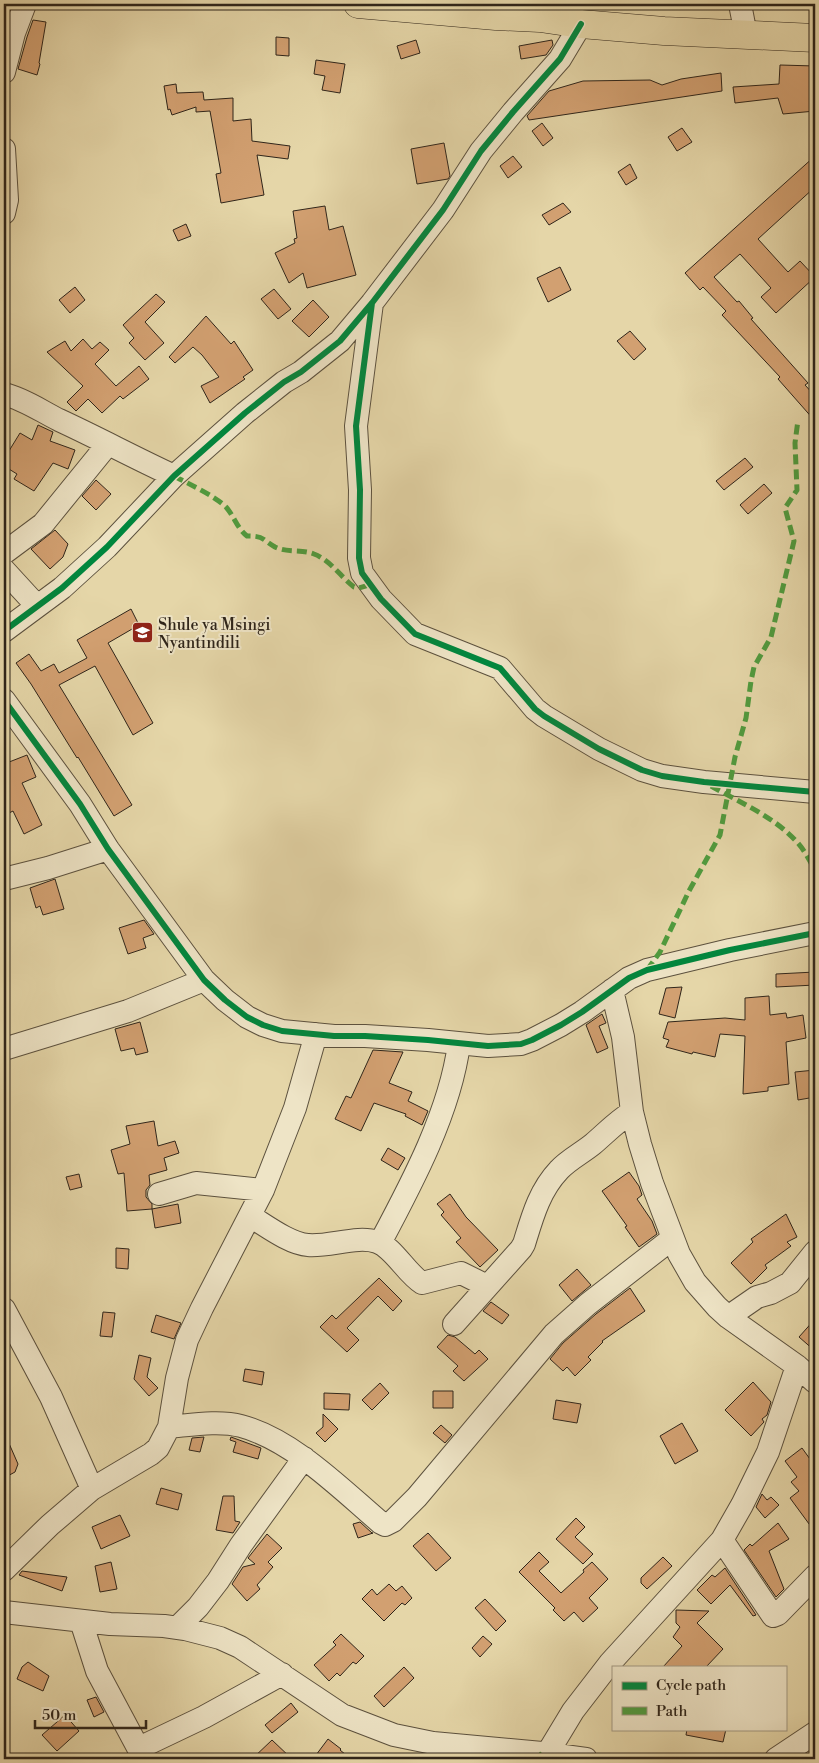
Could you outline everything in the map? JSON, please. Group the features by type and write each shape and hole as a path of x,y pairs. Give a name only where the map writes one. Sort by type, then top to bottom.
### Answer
{"main road":[{"path":"358,4 496,16 539,11 581,24 815,38"}],"street":[{"path":"4,72 14,32 25,4"},
{"path":"740,4 746,35"},
{"path":"4,631 62,588 107,547 174,476 245,413 284,382 301,372 340,340 372,303 443,210 481,151 560,59 581,24"},
{"path":"4,149 7,200 4,213"},
{"path":"372,303 356,426 360,490 359,558 362,573 381,599 415,634 500,668 535,709 544,716 599,749 642,770 662,776 704,782 815,792"},
{"path":"4,394 21,400 174,476"},
{"path":"4,553 43,524 108,444"},
{"path":"4,570 37,606"},
{"path":"4,700 80,804 108,849 204,980 225,1000 255,1021 282,1031 428,1040 488,1046 521,1044 532,1040 582,1012 629,978 647,970 730,950 815,933"},
{"path":"4,879 48,868 108,849"},
{"path":"4,1050 128,1011 204,980"},
{"path":"612,990 623,1037 632,1112 652,1183 679,1254 695,1282 728,1317 797,1366 815,1382"},
{"path":"4,1570 50,1525 92,1489 158,1448 169,1427 176,1378 187,1340 263,1190 295,1108 316,1034"},
{"path":"380,1243 408,1191 435,1130 456,1069 459,1044"},
{"path":"454,1324 515,1257 524,1244 537,1204 558,1170 591,1146 618,1121 632,1112"},
{"path":"159,1194 196,1183 263,1190"},
{"path":"250,1216 286,1238 306,1246 356,1241 380,1243 422,1284 461,1273 487,1286"},
{"path":"169,1427 221,1424 240,1425 277,1442 304,1458 381,1523 388,1524 400,1515 432,1480 554,1334 595,1298 673,1238"},
{"path":"728,1317 757,1297 771,1293 790,1283 815,1252"},
{"path":"4,1309 51,1397 92,1489"},
{"path":"547,1754 573,1712 610,1663 722,1540 742,1505 768,1452 797,1366"},
{"path":"177,1628 198,1608 304,1458"},
{"path":"722,1540 773,1616 778,1614 815,1576"},
{"path":"4,1612 81,1621 177,1628 220,1638 240,1647 342,1715 394,1735 428,1751 547,1754 586,1759"},
{"path":"81,1621 97,1671 142,1754 282,1674"},
{"path":"776,1759 815,1733"}],"building":[{"path":"33,20 46,22 37,75 18,69"},
{"path":"276,37 289,38 289,56 276,55"},
{"path":"416,40 420,53 401,59 397,46"},
{"path":"552,40 553,45 546,55 521,59 519,46"},
{"path":"316,60 345,64 340,93 322,90 325,76 314,74"},
{"path":"780,65 815,66 815,111 783,114 778,98 735,103 733,87 779,84"},
{"path":"721,73 722,91 529,120 527,116 549,91 583,81 650,80 662,85 681,79"},
{"path":"176,84 177,93 203,92 204,100 233,98 233,121 251,119 252,141 290,146 288,159 257,155 264,195 221,203 216,174 221,173 210,111 196,112 196,107 172,115 170,109 168,110 164,86"},
{"path":"542,123 553,138 543,146 532,131"},
{"path":"682,128 692,142 677,151 668,137"},
{"path":"444,143 450,176 448,179 417,184 411,149"},
{"path":"513,156 522,167 508,178 500,166"},
{"path":"815,156 815,187 758,239 788,272 800,261 815,277 776,313 761,297 771,288 740,254 714,277 737,302 739,301 753,318 751,319 808,383 805,385 815,396 815,421 778,379 780,377 722,315 726,311 703,287 700,290 685,273"},
{"path":"630,164 637,178 626,185 618,172"},
{"path":"563,203 571,212 549,225 542,215"},
{"path":"325,206 329,230 343,226 356,275 307,288 303,273 289,283 275,253 295,243 294,239 297,238 293,211"},
{"path":"186,224 191,236 178,241 173,230"},
{"path":"560,267 571,290 548,302 537,278"},
{"path":"75,287 85,300 70,313 59,300"},
{"path":"274,289 291,309 278,319 261,299"},
{"path":"156,294 165,302 145,322 164,343 145,360 129,343 134,338 123,325"},
{"path":"313,300 329,317 309,337 292,321"},
{"path":"206,316 231,344 234,341 253,370 243,377 245,379 210,403 201,386 219,377 202,355 193,347 175,363 169,357"},
{"path":"630,331 646,349 634,360 617,341"},
{"path":"83,339 92,349 100,342 109,350 95,364 116,386 139,366 149,379 123,399 120,396 102,413 88,399 76,411 67,402 83,386 47,352 65,341 71,351"},
{"path":"38,425 53,432 50,441 75,450 68,469 53,463 34,491 14,479 17,474 4,466 4,459 20,433 32,440"},
{"path":"745,458 753,467 724,490 716,481"},
{"path":"96,480 111,494 96,510 82,496"},
{"path":"764,484 772,493 748,514 740,505"},
{"path":"55,530 68,544 63,557 50,569 31,549"},
{"path":"131,609 139,625 108,643 153,723 133,735 95,666 59,685 132,805 114,816 78,757 16,663 29,654 41,671 54,664 59,673 87,658 77,640"},
{"path":"27,755 36,777 22,783 42,825 24,834 13,811 7,814 4,807 4,764"},
{"path":"55,879 64,909 43,915 40,906 36,908 30,888"},
{"path":"144,920 154,934 143,938 146,948 128,954 119,928"},
{"path":"815,972 815,985 776,987 776,974"},
{"path":"682,987 675,1018 659,1014 666,988"},
{"path":"769,996 770,1015 786,1013 787,1018 803,1015 806,1038 786,1042 789,1084 768,1087 768,1091 743,1094 745,1036 720,1034 715,1057 693,1052 692,1054 666,1047 669,1040 663,1038 668,1022 725,1018 745,1020 745,998"},
{"path":"602,1014 606,1023 599,1026 608,1048 597,1053 586,1025"},
{"path":"140,1022 148,1052 136,1055 134,1048 121,1051 115,1029"},
{"path":"373,1050 403,1052 389,1083 412,1092 408,1101 428,1111 422,1125 405,1116 406,1114 374,1103 361,1131 335,1119 346,1096 351,1098"},
{"path":"815,1070 815,1097 798,1100 795,1072"},
{"path":"154,1121 158,1146 175,1141 179,1153 164,1158 167,1170 149,1175 150,1185 146,1190 146,1197 152,1204 152,1209 127,1211 124,1173 118,1174 111,1150 130,1144 126,1126"},
{"path":"388,1148 405,1158 398,1170 381,1160"},
{"path":"629,1172 639,1186 642,1195 637,1199 652,1221 657,1234 639,1247 625,1227 627,1226 602,1191"},
{"path":"79,1174 82,1187 70,1190 66,1177"},
{"path":"450,1194 466,1217 498,1250 480,1267 456,1242 461,1238 441,1215 444,1212 437,1204"},
{"path":"178,1204 181,1223 155,1228 152,1209"},
{"path":"786,1214 797,1237 787,1242 791,1246 765,1265 767,1268 751,1284 731,1263 753,1242 751,1239"},
{"path":"116,1248 129,1249 128,1269 116,1268"},
{"path":"577,1269 591,1285 572,1301 559,1285"},
{"path":"379,1278 402,1301 393,1311 378,1296 347,1328 359,1340 347,1352 320,1327 332,1315 336,1319"},
{"path":"630,1288 645,1311 602,1341 588,1357 591,1360 575,1376 567,1367 563,1371 550,1359 563,1343"},
{"path":"491,1302 509,1315 502,1324 483,1311"},
{"path":"103,1312 115,1313 112,1337 100,1336"},
{"path":"156,1315 181,1323 174,1339 151,1332"},
{"path":"815,1319 815,1351 799,1337"},
{"path":"448,1335 455,1337 475,1354 479,1350 488,1359 464,1381 453,1371 458,1366 437,1347"},
{"path":"139,1355 151,1358 147,1377 158,1388 149,1396 134,1379"},
{"path":"245,1369 264,1372 262,1385 243,1381"},
{"path":"753,1382 771,1402 767,1415 762,1419 764,1422 751,1436 725,1410"},
{"path":"380,1383 389,1393 372,1410 362,1400"},
{"path":"433,1391 453,1391 453,1408 433,1408"},
{"path":"324,1393 350,1394 349,1410 324,1409"},
{"path":"556,1400 581,1404 577,1423 553,1419"},
{"path":"323,1414 338,1429 325,1442 316,1433 323,1427"},
{"path":"682,1423 698,1451 675,1464 660,1436"},
{"path":"441,1425 452,1435 445,1443 433,1433"},
{"path":"4,1432 18,1464 15,1472 4,1478"},
{"path":"204,1437 200,1452 189,1450 192,1438"},
{"path":"231,1437 261,1448 258,1459 233,1452 236,1442 230,1440"},
{"path":"802,1448 815,1466 815,1532 790,1498 799,1491 791,1482 797,1477 785,1461"},
{"path":"161,1488 182,1494 178,1510 156,1504"},
{"path":"762,1494 767,1500 771,1497 779,1505 765,1518 756,1507"},
{"path":"223,1496 234,1496 235,1521 240,1522 233,1533 216,1530"},
{"path":"120,1515 130,1536 101,1549 92,1527"},
{"path":"576,1518 585,1527 575,1537 593,1554 583,1564 556,1539"},
{"path":"360,1522 373,1533 358,1538 353,1524"},
{"path":"778,1523 789,1539 769,1551 784,1589 776,1597 744,1550 750,1544 752,1546"},
{"path":"428,1533 451,1558 436,1571 413,1546"},
{"path":"267,1534 282,1548 268,1562 273,1567 257,1585 260,1589 247,1601 232,1584 243,1567 255,1564 248,1558"},
{"path":"539,1552 549,1562 539,1571 561,1593 592,1562 608,1579 589,1598 598,1608 583,1622 574,1612 564,1621 553,1610 555,1608 519,1572"},
{"path":"663,1557 672,1566 647,1589 641,1583 641,1578"},
{"path":"111,1562 117,1589 100,1592 95,1566"},
{"path":"725,1568 756,1615 753,1616 730,1585 711,1604 697,1590 712,1575 715,1577"},
{"path":"22,1571 67,1577 62,1591 19,1575"},
{"path":"389,1584 396,1591 402,1586 412,1598 405,1605 402,1603 384,1621 362,1599 372,1589 377,1595"},
{"path":"485,1599 506,1621 496,1631 475,1608"},
{"path":"676,1610 709,1611 697,1623 723,1649 707,1666 664,1666 682,1646 673,1637 680,1627 676,1623"},
{"path":"341,1634 364,1656 356,1664 353,1662 340,1676 337,1673 329,1681 314,1665 336,1645 333,1642"},
{"path":"483,1636 492,1644 480,1657 472,1648"},
{"path":"28,1662 49,1676 43,1691 17,1679 22,1667"},
{"path":"404,1667 414,1678 384,1707 374,1696"},
{"path":"96,1697 104,1712 94,1717 87,1700"},
{"path":"291,1703 298,1712 272,1733 265,1725"},
{"path":"65,1715 79,1731 57,1751 42,1735"},
{"path":"687,1730 726,1730 723,1742 686,1735"},
{"path":"328,1739 341,1749 351,1759 313,1759"},
{"path":"272,1740 292,1759 252,1759"}],"marked path":[{"path":"647,970 660,952 689,891 720,835 735,757 746,718 754,667 771,637 794,541 785,508 797,490 795,443 798,420"},
{"path":"174,476 202,490 226,507 247,536 260,537 280,549 314,554 330,564 354,587 359,588 369,585"},
{"path":"711,786 755,810 787,832 802,848 815,870"},
{"path":"537,1759 542,1753"}],"cycle path":[{"path":"4,631 62,588 107,547 174,476 245,413 340,341 372,303 443,210 481,151 560,59 581,24"},
{"path":"372,303 356,426 360,490 359,558 362,573 381,599 415,634 500,668 535,709 544,716 599,749 642,770 662,776 704,782 815,792"},
{"path":"4,700 80,804 108,849 204,980 247,1017 282,1031 334,1036 428,1040 488,1046 521,1044 561,1025 629,978 647,970 730,950 815,933"}],"place":[{"name":"Shule ya Msingi Nyantindili","path":"142,633"}]}
